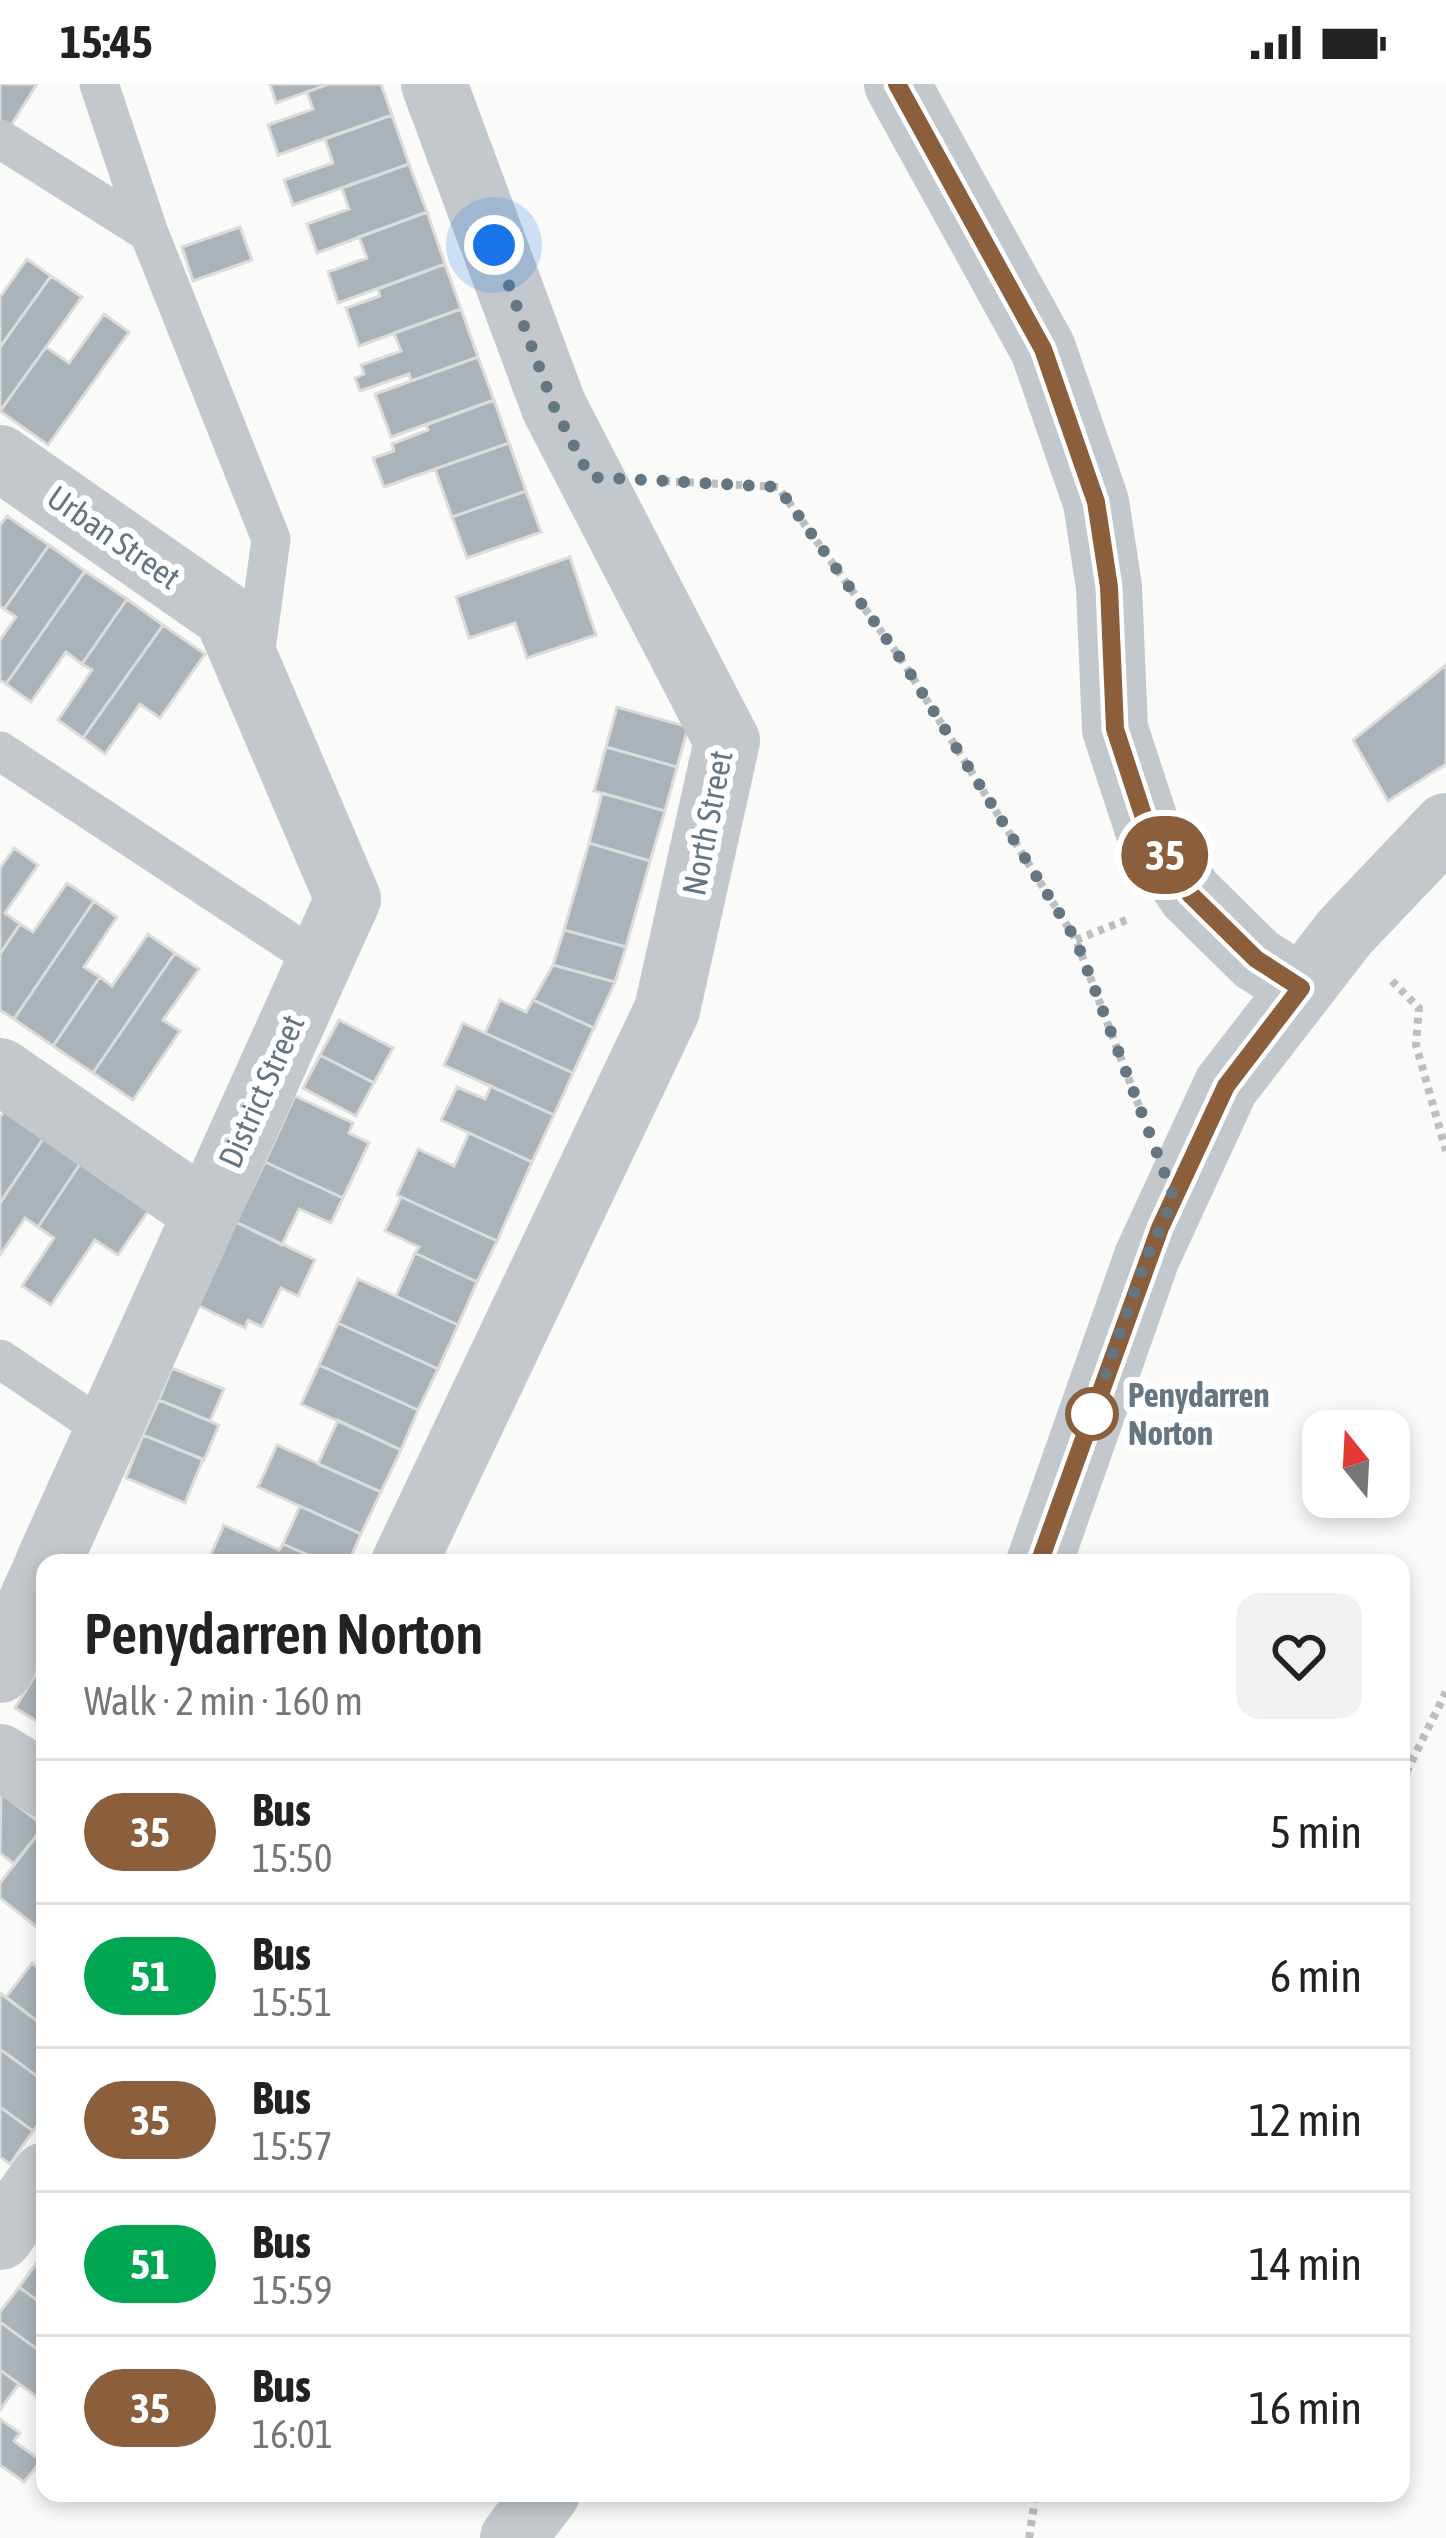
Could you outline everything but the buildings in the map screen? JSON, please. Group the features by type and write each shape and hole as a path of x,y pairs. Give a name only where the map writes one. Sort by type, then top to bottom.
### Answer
{"street":[{"name":"North Street","path":"408,1554 667,1010 727,741 554,407 434,84"},
{"path":"897,84 1043,349 1096,502 1109,587 1115,729 1148,830 1190,894 1256,959 1301,988"},
{"name":"Urban Street","path":"0,458 227,616"},
{"name":"District Street","path":"53,1554 348,899 227,616"},
{"path":"1042,1554 1147,1257 1226,1086 1345,932 1446,826"},
{"path":"0,1072 206,1213"},
{"name":"District Street","path":"0,1670 36,1591"},
{"path":"0,1757 36,1779"},
{"path":"0,2237 36,2187"},
{"path":"513,2538 540,2502"}],"lane":[{"path":"99,84 149,233 271,539 253,676"},
{"path":"0,139 149,233"},
{"path":"0,751 320,962"},
{"path":"0,1359 108,1432"}],"path":[{"path":"590,477 778,487 903,662 1076,940 1174,1198"},
{"path":"1345,932 1418,1008 1416,1045 1446,1151"},
{"path":"1410,1765 1446,1692"},
{"path":"1029,2538 1035,2502"}],"bus line":[{"name":"35","path":"897,84 1043,349 1096,502 1109,587 1115,729 1148,830 1190,894 1256,959 1301,988 1226,1086 1160,1228 1042,1554"}],"place":[{"name":"Penydarren Norton","path":"1092,1414"}],"route":[{"path":"494,245 554,407 590,477 778,487 903,662 1076,940 1174,1198 1147,1257 1085,1432 1092,1414"}]}
